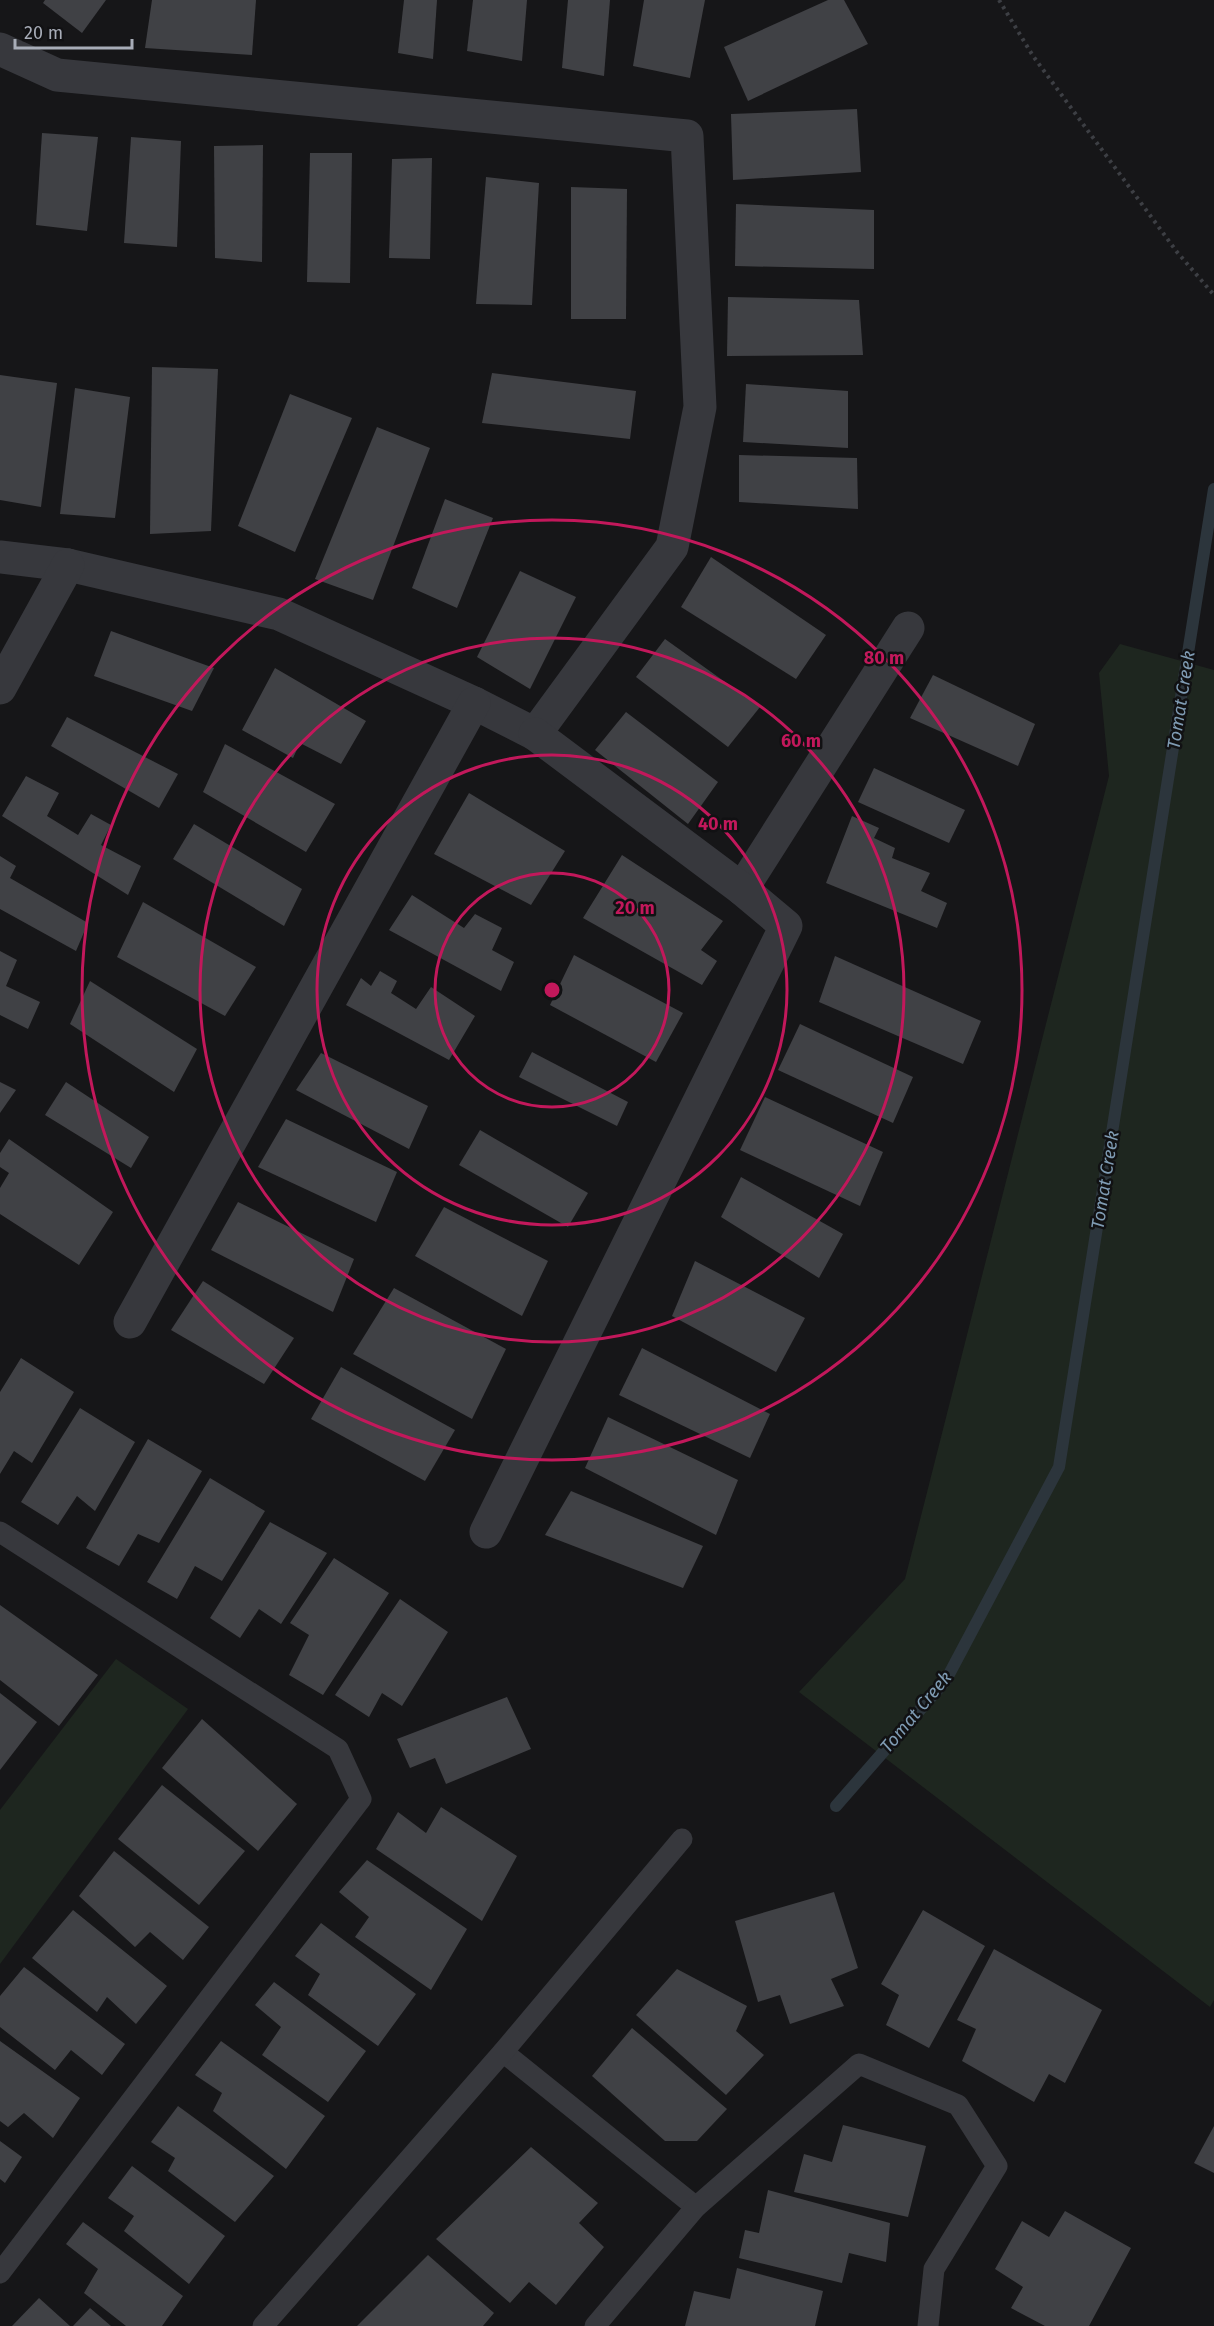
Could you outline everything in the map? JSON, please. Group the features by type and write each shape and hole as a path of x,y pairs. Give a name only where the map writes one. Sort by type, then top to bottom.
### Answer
{"street":[{"path":"0,49 57,75 687,136 700,407 672,547 535,734"},
{"path":"0,556 68,565 279,615 474,703 535,734 742,889 786,926 486,1532"},
{"path":"0,688 68,565"},
{"path":"742,889 908,628"},
{"path":"130,1322 474,703"}],"lane":[{"path":"0,2273 361,1799 338,1749 1,1535"},
{"path":"263,2326 503,2052 682,1839"},
{"path":"503,2052 696,2207"},
{"path":"595,2326 696,2207 859,2064 958,2105 997,2166 933,2269 928,2326"}],"path":[{"path":"999,0 1033,56 1177,252 1214,296"}],"shaded area":[{"path":"1120,644 1214,670 1214,2000 1210,2007 799,1692 905,1579 1109,776 1099,673"},
{"path":"116,1659 188,1709 0,1964 0,1810"}],"building":[{"path":"45,0 106,0 82,33 43,3"},
{"path":"152,0 256,0 252,55 145,48"},
{"path":"404,0 437,0 433,59 398,53"},
{"path":"473,0 527,0 522,61 467,51"},
{"path":"568,0 610,0 604,76 562,68"},
{"path":"644,0 705,0 690,78 633,66"},
{"path":"828,0 844,0 868,44 748,101 724,47"},
{"path":"857,109 861,172 733,180 731,114"},
{"path":"42,133 98,137 87,231 36,225"},
{"path":"131,137 181,141 177,247 124,243"},
{"path":"263,145 262,262 215,258 214,146"},
{"path":"310,153 352,153 350,283 307,282"},
{"path":"432,158 430,259 389,258 392,159"},
{"path":"486,177 539,183 532,305 476,304"},
{"path":"571,187 627,189 626,319 571,319"},
{"path":"736,204 874,210 874,269 735,266"},
{"path":"728,297 859,300 863,355 727,356"},
{"path":"152,367 218,369 211,531 150,534"},
{"path":"492,373 636,391 630,439 482,423"},
{"path":"0,375 57,383 41,507 0,500"},
{"path":"746,384 848,391 848,448 743,442"},
{"path":"75,388 130,397 115,518 60,514"},
{"path":"290,394 352,418 295,552 238,526"},
{"path":"377,427 430,448 373,600 315,579"},
{"path":"739,455 857,458 858,509 739,502"},
{"path":"445,499 493,518 457,608 412,588"},
{"path":"711,557 826,635 796,679 681,607"},
{"path":"520,571 576,597 530,689 477,657"},
{"path":"111,631 214,668 192,711 94,676"},
{"path":"665,639 760,707 728,747 636,677"},
{"path":"275,668 366,721 341,764 300,743 293,758 242,730"},
{"path":"933,675 1035,724 1018,766 910,718"},
{"path":"626,712 718,782 688,824 595,750"},
{"path":"67,717 178,774 159,808 51,746"},
{"path":"225,744 335,804 306,852 203,792"},
{"path":"874,768 965,810 949,843 858,802"},
{"path":"26,776 59,793 47,816 78,835 91,814 111,825 101,845 141,866 128,895 2,816"},
{"path":"469,793 565,851 531,905 434,854"},
{"path":"852,816 879,828 874,838 895,848 892,858 930,873 921,891 947,903 937,928 826,883"},
{"path":"194,824 302,889 284,926 173,859"},
{"path":"622,855 723,921 701,950 717,961 702,985 583,918"},
{"path":"0,856 16,866 10,878 88,923 76,951 0,909"},
{"path":"412,895 464,928 475,914 502,928 492,950 514,962 501,991 389,930"},
{"path":"143,902 256,967 225,1016 117,957"},
{"path":"0,951 17,960 6,986 40,1002 28,1029 0,1015"},
{"path":"574,955 683,1013 656,1062 550,1005"},
{"path":"835,956 981,1021 963,1064 819,1002"},
{"path":"380,971 397,981 391,993 416,1009 431,987 475,1016 449,1060 346,1005 361,978 371,986"},
{"path":"90,981 197,1049 174,1092 70,1024"},
{"path":"800,1024 913,1077 893,1123 778,1070"},
{"path":"532,1052 628,1102 617,1126 519,1077"},
{"path":"321,1053 428,1106 409,1149 296,1090"},
{"path":"0,1082 16,1090 0,1113"},
{"path":"66,1082 149,1137 131,1168 45,1115"},
{"path":"765,1097 883,1152 860,1206 740,1150"},
{"path":"286,1119 397,1172 376,1222 258,1167"},
{"path":"480,1130 588,1193 568,1227 459,1165"},
{"path":"9,1139 113,1212 79,1265 0,1214 0,1188 9,1173 0,1167 0,1153"},
{"path":"741,1177 843,1234 819,1278 721,1217"},
{"path":"238,1202 354,1259 333,1312 211,1250"},
{"path":"444,1207 548,1261 522,1316 415,1256"},
{"path":"695,1261 805,1318 776,1372 672,1316"},
{"path":"203,1281 294,1338 264,1384 171,1330"},
{"path":"394,1288 506,1349 472,1419 353,1354"},
{"path":"642,1348 770,1414 750,1458 619,1395"},
{"path":"21,1358 74,1392 32,1463 14,1451 0,1474 0,1392"},
{"path":"341,1367 455,1430 425,1481 311,1419"},
{"path":"80,1408 135,1442 95,1511 77,1496 58,1525 21,1502"},
{"path":"608,1417 738,1480 716,1535 585,1468"},
{"path":"148,1439 202,1471 159,1543 138,1534 119,1566 86,1548"},
{"path":"210,1478 265,1511 222,1581 195,1566 177,1599 147,1582"},
{"path":"571,1491 703,1546 683,1588 545,1535"},
{"path":"270,1522 327,1553 281,1624 259,1609 240,1638 210,1618"},
{"path":"334,1558 389,1593 323,1695 289,1675 309,1635 290,1623"},
{"path":"400,1599 448,1632 402,1706 382,1693 369,1717 335,1695"},
{"path":"0,1605 98,1675 59,1726 0,1680"},
{"path":"0,1693 37,1722 0,1770"},
{"path":"507,1697 531,1749 446,1784 435,1758 410,1768 397,1739"},
{"path":"202,1719 297,1804 258,1851 162,1768"},
{"path":"162,1785 245,1851 199,1905 118,1839"},
{"path":"441,1807 517,1856 482,1921 376,1849 398,1812 426,1833"},
{"path":"114,1851 209,1927 183,1960 150,1932 135,1947 79,1896"},
{"path":"367,1860 467,1929 431,1990 355,1937 369,1917 339,1892"},
{"path":"834,1892 858,1968 831,1979 844,2006 790,2024 780,1995 758,2002 735,1921"},
{"path":"73,1910 167,1986 136,2024 107,1997 97,2012 32,1958"},
{"path":"923,1910 985,1946 929,2048 886,2025 899,1995 881,1984"},
{"path":"321,1923 416,1994 378,2046 308,1995 320,1974 295,1956"},
{"path":"994,1949 1102,2010 1065,2083 1049,2074 1034,2102 962,2061 976,2029 957,2020"},
{"path":"24,1967 125,2044 102,2075 71,2050 55,2070 0,2027 0,1996"},
{"path":"677,1969 747,2006 736,2031 764,2055 726,2095 636,2015"},
{"path":"274,1982 366,2051 328,2102 262,2055 281,2027 255,2005"},
{"path":"632,2028 727,2109 697,2141 665,2141 592,2076"},
{"path":"0,2041 80,2098 53,2138 24,2113 8,2127 0,2121"},
{"path":"221,2041 325,2116 286,2169 213,2111 222,2093 195,2075"},
{"path":"178,2106 274,2176 235,2222 168,2171 175,2158 151,2142"},
{"path":"843,2125 926,2146 908,2217 794,2192 804,2154 832,2162"},
{"path":"1214,2126 1214,2173 1194,2163"},
{"path":"0,2141 22,2157 5,2183 0,2179"},
{"path":"531,2147 598,2203 579,2223 604,2247 556,2305 529,2282 510,2303 436,2239"},
{"path":"132,2166 225,2236 189,2284 124,2231 134,2216 108,2198"},
{"path":"768,2190 890,2223 886,2262 849,2253 842,2283 739,2258 745,2230 759,2233"},
{"path":"1065,2211 1131,2248 1089,2326 1045,2326 1011,2308 1023,2287 995,2269 1022,2221 1049,2237"},
{"path":"83,2222 183,2296 162,2326 126,2326 84,2293 98,2269 66,2244"},
{"path":"428,2255 494,2313 483,2326 357,2326"},
{"path":"737,2268 823,2291 815,2326 685,2326 694,2291 730,2299"},
{"path":"39,2298 70,2326 12,2326"},
{"path":"90,2308 111,2326 73,2326"}],"waterway":[{"name":"Tomat Creek","path":"836,1806 946,1680 1059,1467 1214,489"}]}
